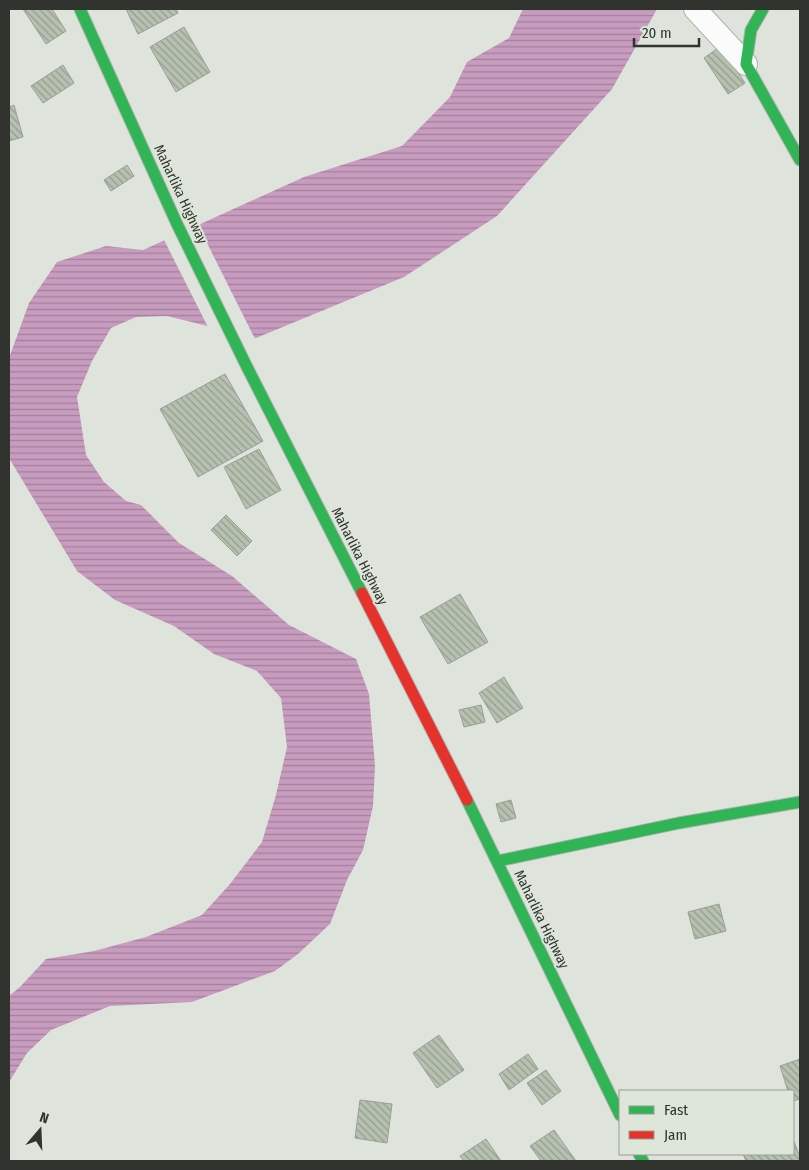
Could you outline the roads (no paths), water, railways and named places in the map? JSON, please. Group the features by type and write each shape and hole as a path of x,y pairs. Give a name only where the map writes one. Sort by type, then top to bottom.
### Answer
{"main road":[{"name":"Maharlika Highway","path":"80,9 177,224 498,861 619,1113"},
{"path":"762,9 751,30 746,64 800,160"},
{"path":"498,861 679,823 800,802"}],"street":[{"path":"695,9 746,64"}]}
